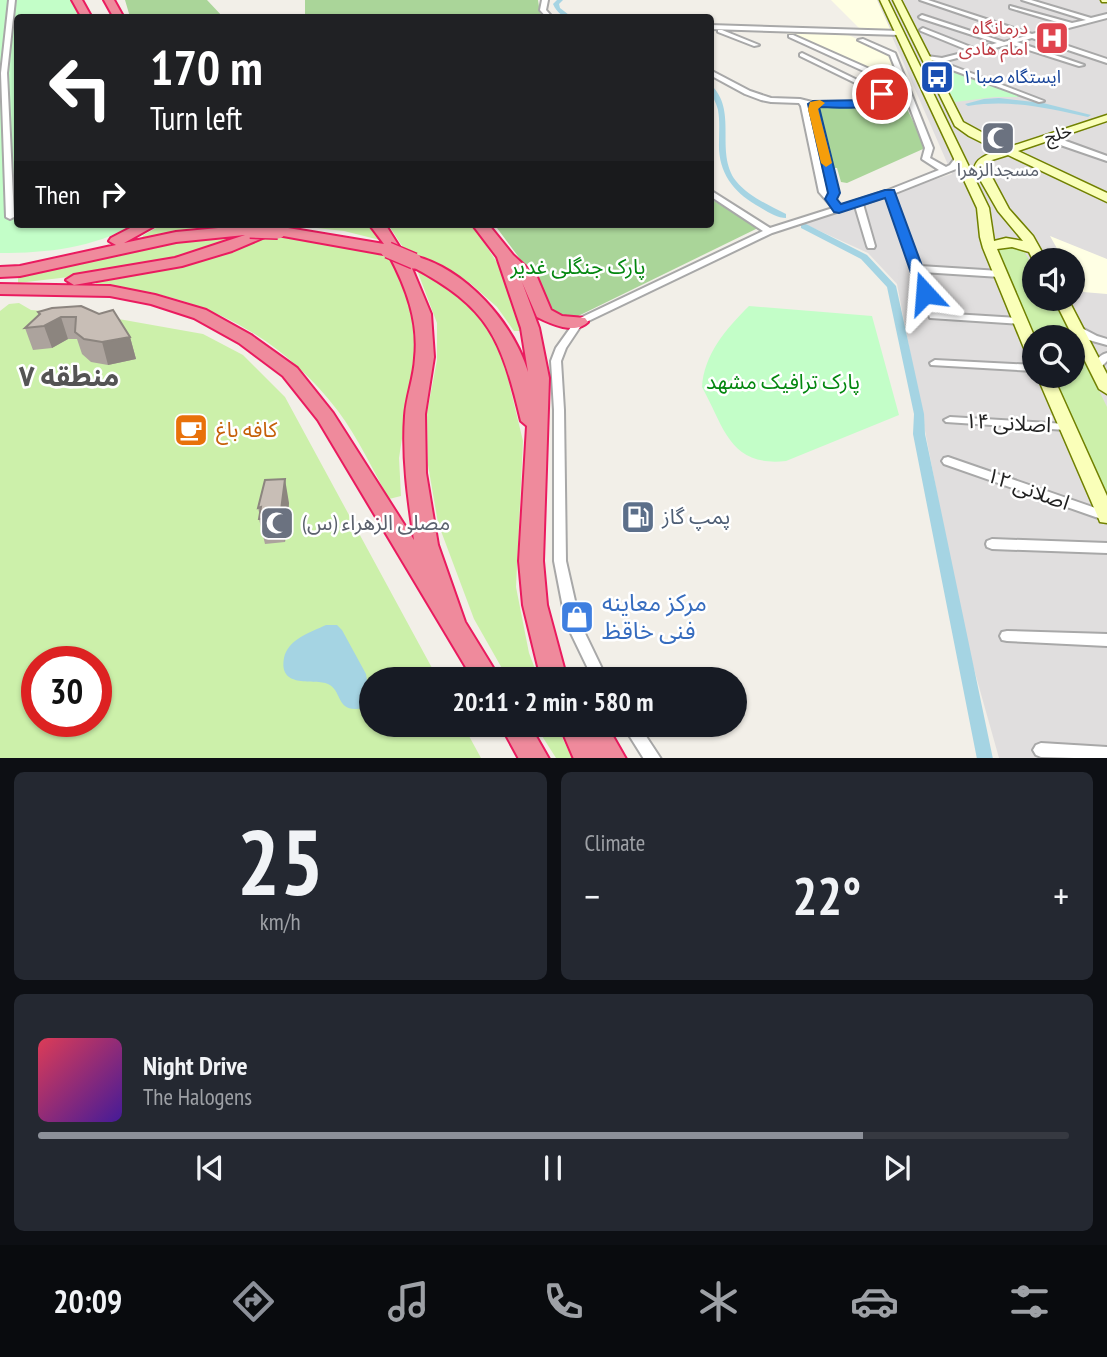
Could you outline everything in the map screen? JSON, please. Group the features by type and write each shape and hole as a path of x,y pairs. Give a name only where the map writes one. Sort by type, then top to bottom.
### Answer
{"highway":[{"path":"20,271 107,244 141,228"},
{"path":"0,271 20,271 176,237 278,228 388,250 414,261 468,294 497,325 512,351 537,442"},
{"path":"0,289 104,276 183,261 278,228"},
{"path":"380,228 410,279 422,314 425,357 415,414 415,473 426,545 453,624"},
{"path":"483,228 505,256 531,281 543,313 559,321 579,322"},
{"path":"505,256 530,328 539,378 531,561 535,605 551,667"},
{"path":"0,289 110,291 155,300 200,314 245,338 289,372 326,416 480,667"},
{"path":"0,296 77,293 155,300"},
{"path":"522,737 535,758"},
{"path":"579,737 589,758"},
{"path":"598,737 612,758"}],"main road":[{"path":"884,0 983,208 984,229 990,248 1022,326"},
{"path":"897,0 959,124 1107,205"},
{"name":"خلج","path":"1006,152 1107,118"},
{"path":"940,120 965,136 1107,198"},
{"path":"1006,152 982,162 980,169 1031,248"},
{"path":"984,229 1001,235 1015,232 1015,227"},
{"path":"990,248 1004,242 1015,243 1023,248"},
{"path":"1085,340 1101,361 1107,389"},
{"path":"1050,388 1107,517"}],"street":[{"path":"10,217 2,73 12,0"},
{"path":"923,0 1107,61"},
{"path":"1025,0 1092,20"},
{"path":"1013,7 1073,25"},
{"path":"929,62 1107,16"},
{"path":"922,17 1081,65"},
{"path":"714,26 859,36 900,33"},
{"path":"923,30 976,51"},
{"path":"714,33 727,33 756,46"},
{"path":"792,36 904,87"},
{"path":"859,36 893,54 929,148 926,159 945,170"},
{"path":"714,74 756,96 808,105 867,103 882,94 802,55"},
{"path":"929,62 948,66 1041,101"},
{"path":"808,105 808,126 823,192 839,209"},
{"path":"808,105 818,127 832,184 834,193 831,199"},
{"path":"808,126 818,127"},
{"path":"1049,138 1107,159"},
{"path":"814,152 824,152"},
{"path":"594,667 573,623 560,561 556,361 561,348 579,322 769,231 890,193 945,170 957,164 959,159"},
{"path":"819,172 829,173"},
{"path":"934,175 955,173 968,176"},
{"path":"821,184 832,184"},
{"path":"890,193 933,316 1020,321"},
{"path":"714,195 769,231"},
{"path":"858,202 872,246"},
{"path":"917,270 1000,274"},
{"path":"1085,333 1107,342"},
{"path":"935,363 1022,367"},
{"name":"اصلانی ۱۴","path":"950,420 1066,427"},
{"name":"اصلانی ۱۲","path":"948,461 1107,517"},
{"path":"992,544 1107,548"},
{"path":"1007,636 1107,640"},
{"path":"638,737 653,758"},
{"path":"1041,750 1107,754"}],"shaded area":[{"path":"831,0 877,0 891,31 861,30"},
{"path":"876,0 1107,0 1107,758 999,758 963,630 897,284 868,253 800,222 952,174"},
{"path":"784,32 844,33 890,54 903,85"},
{"path":"1050,236 1080,248 1057,248"},
{"path":"1085,250 1107,259 1107,294 1085,292"}],"green space":[{"path":"0,0 71,0 80,14 14,14 14,228 128,228 103,239 70,248 0,253"},
{"path":"125,0 207,0 220,14 129,14"},
{"path":"305,0 538,0 542,14 305,14"},
{"path":"952,68 1022,97 955,102 945,83 947,80 937,69"},
{"path":"880,100 907,109 924,143 923,149 847,183 841,182 837,168 833,168 816,107 831,103 864,105"},
{"name":"پارک جنگلی غدیر","path":"714,201 758,228 570,320 549,313 535,279 497,228 714,228"},
{"path":"156,228 206,228 146,239 142,236"},
{"path":"316,228 370,228 380,240 344,231"},
{"path":"391,228 475,228 498,264 521,331 514,331 497,307 470,283 444,266 404,249"},
{"path":"247,235 179,258 103,273 18,283 18,275 177,240"},
{"path":"269,235 353,246 390,258 403,280 414,314 415,354 399,458 401,496 389,499 359,443 338,411 314,383 261,338 200,307 167,296 95,285 98,281 196,262"},
{"path":"1000,245 1022,248 1022,311 1059,311 1066,325 1028,325 1010,286 998,248"},
{"path":"421,269 460,295 489,329 504,362 523,441 516,587 529,653 534,667 501,667 474,619 438,523 428,465 427,413 437,360 437,323 417,270"},
{"path":"19,303 31,310 96,315 203,334 243,355 285,397 431,667 359,667 359,737 470,737 481,758 0,758 0,311 9,304"},
{"name":"پارک ترافیک مشهد","path":"749,306 872,316 899,415 786,461 752,458 741,451 724,430 702,387 712,353 732,324"},
{"path":"1085,362 1107,407 1107,497 1056,388 1085,388"},
{"path":"543,737 562,737 572,758 556,758"}],"water":[{"path":"326,625 337,625 342,630 362,667 359,667 359,709 345,706 333,687 328,684 299,681 287,675 284,668 286,651 301,637"}],"building":[{"path":"81,306 99,314 113,310 130,337 102,342 84,339 75,332 76,317 61,317 44,326 25,328 40,314 38,312"},
{"path":"194,419 197,425 185,429 182,422"},
{"path":"285,479 280,518 259,519 261,507 258,508 265,480"}],"waterway":[{"path":"560,0 556,4 565,14"},
{"path":"714,92 723,119 722,153 728,174 745,194 783,216"},
{"path":"968,104 1014,101 1088,115"},
{"path":"804,226 864,257 891,286 919,414 919,434 985,758"}],"slow traffic":[{"path":"820,103 813,104 813,109 826,163"}],"place":[{"name":"درمانگاه امام هادی","path":"1052,38"},
{"name":"ایستگاه صبا ۱","path":"937,77"},
{"name":"مسجدالزهرا","path":"998,138"},
{"name":"کافه باغ","path":"191,430"},
{"name":"پمپ گاز","path":"638,517"},
{"name":"مصلی الزهراء (س)","path":"277,523"},
{"name":"مرکز معاینه فنی خاقظ","path":"577,617"}],"district":[{"name":"منطقه ۷","path":"69,376"}],"route":[{"path":"882,94 867,103 813,104 834,193 831,199 839,209 890,193 925,293"}]}
